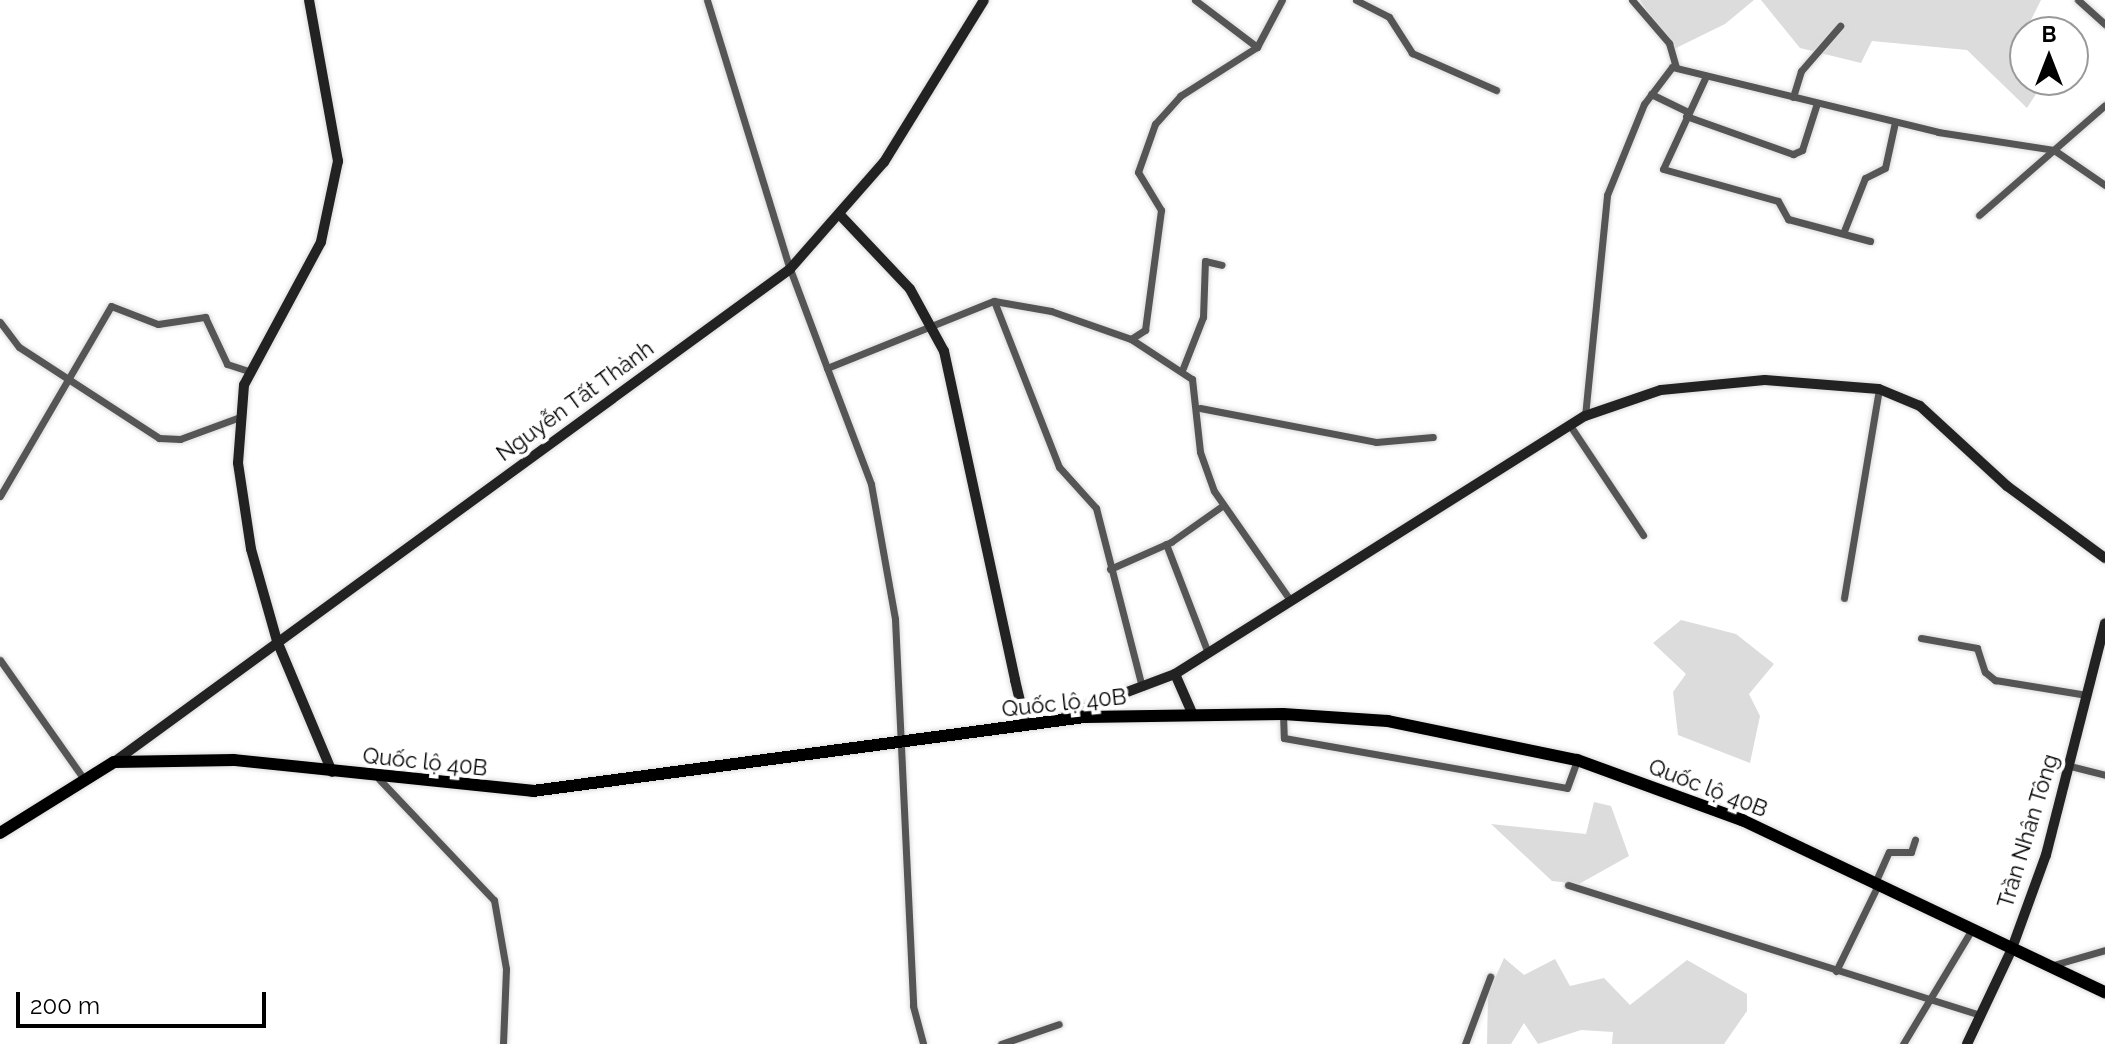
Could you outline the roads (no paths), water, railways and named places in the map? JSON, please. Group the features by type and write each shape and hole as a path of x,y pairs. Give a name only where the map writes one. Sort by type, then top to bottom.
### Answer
{"highway":[{"name":"Quốc lộ 40B","path":"0,833 114,762 234,760 379,779 566,790 1026,726 1193,715 1283,714 1388,721 1577,760 1742,820 2011,951 2105,992"}],"main road":[{"path":"309,0 338,161 321,242 251,372 237,418 242,506 277,641 332,772"},
{"name":"Nguyễn Tất Thành","path":"114,762 790,269 841,216 901,138 984,0"},
{"path":"841,216 890,264 930,325 955,392 1026,726 1143,690 1175,674 1585,416 1661,390 1765,380 1879,389 1920,406 2007,486 2105,558"},
{"name":"Trần Nhân Tông","path":"1967,1044 2011,951 2070,766 2105,623"},
{"path":"1175,674 1193,715"}],"street":[{"path":"707,0 790,269 827,368 853,423 884,545 903,742 913,1006 923,1044"},
{"path":"1195,0 1257,47"},
{"path":"1131,339 1145,330 1160,235 1161,210 1138,172 1155,124 1180,96 1257,47 1282,0"},
{"path":"1356,0 1389,17 1412,53 1496,90"},
{"path":"1632,0 1669,43 1676,67"},
{"path":"2078,0 2105,24"},
{"path":"1793,97 1801,71 1840,26"},
{"path":"1676,67 1895,122 2054,150 2105,185"},
{"path":"1585,416 1607,195 1651,94 1676,67"},
{"path":"1706,76 1661,162 1665,171 1778,201 1788,219 1844,231 1870,241"},
{"path":"1651,94 1687,114 1793,154 1802,150 1817,103"},
{"path":"1979,215 2105,105"},
{"path":"1844,231 1865,178 1885,168 1895,122"},
{"path":"1183,368 1203,317 1205,261 1222,265"},
{"path":"827,368 994,301 1051,311 1131,339 1183,368 1200,408 1200,452 1222,506 1290,600"},
{"path":"994,301 1059,467 1096,508 1143,690"},
{"path":"0,496 64,380 114,305 158,324 205,317 227,364 251,372"},
{"path":"0,322 19,347 64,380 164,440 237,418"},
{"path":"1844,598 1879,389"},
{"path":"1200,408 1346,439 1404,443 1433,437"},
{"path":"1571,427 1643,535"},
{"path":"1110,569 1166,544 1222,506"},
{"path":"1166,544 1208,653"},
{"path":"1921,638 1977,648 1985,672 1995,680 2087,695"},
{"path":"0,660 84,779"},
{"path":"1283,714 1284,738 1567,788 1577,760"},
{"path":"2070,766 2105,775"},
{"path":"379,779 494,900 506,955 503,1044"},
{"path":"1836,971 1889,852 1909,853 1915,840"},
{"path":"1568,885 1981,1015"},
{"path":"1903,1044 1928,997 1971,931"},
{"path":"2048,966 2105,950"},
{"path":"1465,1044 1490,977"},
{"path":"1001,1044 1059,1024"}]}
